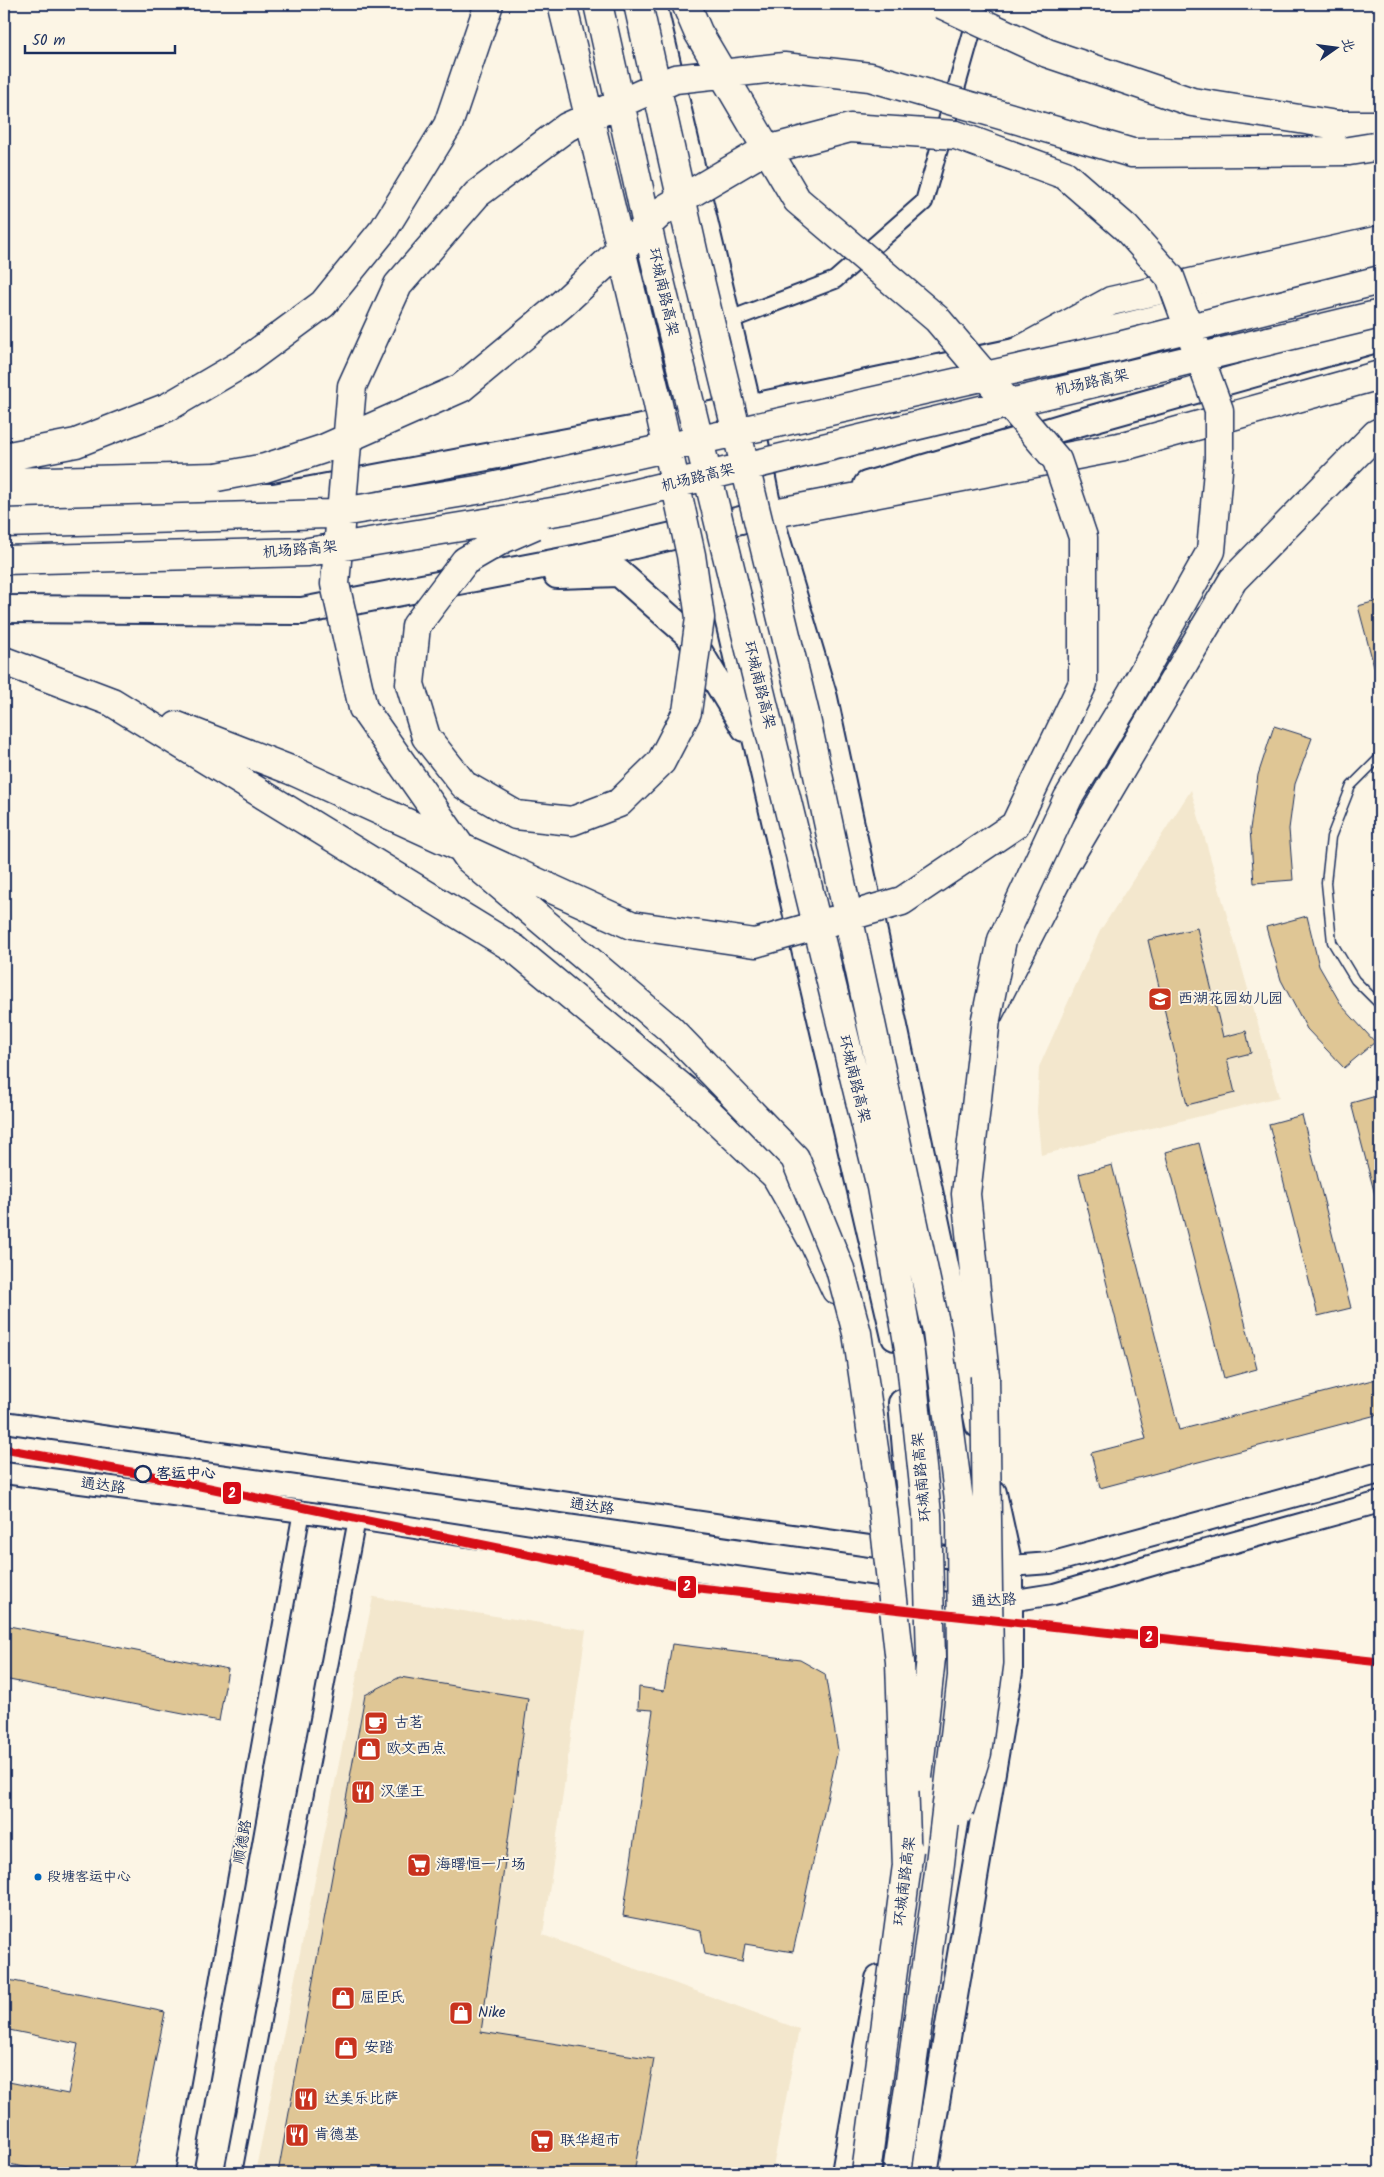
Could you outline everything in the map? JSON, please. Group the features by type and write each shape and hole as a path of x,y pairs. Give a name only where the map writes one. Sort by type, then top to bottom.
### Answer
{"highway":[{"path":"4,457 76,443 168,407 243,363 323,304 384,229 448,125 489,4"},
{"path":"562,4 658,404 691,555 700,618 687,712 661,762 618,803 572,821 516,815 464,785 426,736 410,684 416,626 466,561 503,539 570,509"},
{"name":"环城南路高架","path":"598,4 654,256 880,1187 910,1354 927,1514 931,1658 907,1868 866,2173"},
{"name":"环城南路高架","path":"638,4 696,264 805,714 937,1332 961,1516 962,1676 938,1880 897,2173"},
{"path":"4,661 293,771 631,925 755,943 902,901 1015,825 1083,683 1083,537 1057,460 937,318 797,200 698,32 686,4"},
{"path":"941,4 1047,53 1192,102 1337,125 1380,125"},
{"path":"907,1868 900,1662 883,1510 857,1333 840,1269 795,1158 670,1028 469,860 363,708 335,584 352,386 398,285 476,194 567,127 675,79 784,67 870,77 1132,153 1349,150 1380,146"},
{"path":"4,482 217,477 265,468 332,446 461,388 561,305 666,208 763,150 850,128 956,135 1065,175 1126,228 1170,277 1219,410 1219,459 1211,551 1132,694 1068,798 1002,940 986,1019 966,1194 985,1376 989,1663 977,1753 938,1880"},
{"path":"1019,351 1111,301 1380,240"},
{"name":"机场路高架","path":"4,523 329,514 483,489 1119,346 1380,280"},
{"name":"机场路高架","path":"4,560 308,552 570,509 1380,314"},
{"path":"769,514 1124,446 1380,375"},
{"path":"986,1019 1064,866 1233,580 1380,432"},
{"path":"112,702 515,949 687,1092 776,1176 814,1243 857,1333"}],"main road":[{"path":"582,4 684,420 706,528 897,1346 915,1554 918,1755 845,2173"},
{"path":"653,4 748,408 769,514 824,698 1009,1566 1009,1672 924,2173"},
{"path":"4,496 274,497 748,408 1019,351 1380,264"},
{"path":"4,610 302,611 579,558 769,514 1067,426 1380,338"},
{"path":"482,577 619,573 689,635 758,749"}],"street":[{"path":"727,321 835,280 924,202 980,4"},
{"name":"通达路","path":"4,1422 1009,1566 1050,1563 1380,1473"},
{"name":"通达路","path":"4,1473 302,1511 916,1604 1010,1601 1054,1594 1380,1502"},
{"name":"顺德路","path":"184,2173 302,1511"},
{"path":"233,2173 357,1519"}],"lane":[{"path":"1380,758 1351,786 1331,837 1326,883 1332,942 1356,980 1380,1005"}],"shaded area":[{"name":"西湖花园幼儿园","path":"1191,790 1279,1097 1041,1155 1037,1112 1039,1067 1100,931"},
{"path":"373,1597 586,1630 543,1935 799,2029 772,2173 255,2173"}],"building":[{"path":"1380,600 1380,669 1375,670 1358,606"},
{"path":"1274,726 1312,738 1295,784 1289,829 1293,880 1254,883 1250,829 1258,775"},
{"path":"1307,916 1319,966 1342,1006 1375,1042 1344,1068 1307,1029 1281,980 1266,927"},
{"path":"1197,928 1223,1037 1246,1031 1251,1053 1227,1059 1235,1093 1187,1105 1148,940"},
{"path":"1380,1095 1380,1194 1375,1195 1351,1103"},
{"path":"1302,1115 1351,1308 1318,1316 1269,1124"},
{"path":"1199,1143 1257,1369 1224,1378 1166,1152"},
{"path":"1112,1165 1179,1430 1380,1378 1380,1414 1100,1488 1091,1453 1146,1439 1079,1174"},
{"path":"4,1625 228,1669 219,1721 4,1679"},
{"path":"672,1644 800,1660 825,1674 838,1750 793,1952 745,1944 742,1962 705,1954 701,1931 623,1916 653,1710 638,1709 639,1687 664,1691"},
{"name":"海曙恒一广场","path":"400,1677 528,1698 481,2032 654,2059 634,2173 278,2173 365,1695"},
{"path":"4,1979 165,2012 133,2173 54,2173 4,2163 4,2081 68,2094 78,2044 4,2029"}],"transit line":[{"name":"2","path":"4,1449 142,1474 681,1586 1380,1662"}],"place":[{"name":"西湖花园幼儿园","path":"1160,999"},
{"name":"客运中心","path":"143,1474"},
{"name":"古茗","path":"376,1723"},
{"name":"欧文西点","path":"369,1749"},
{"name":"汉堡王","path":"363,1792"},
{"name":"海曙恒一广场","path":"419,1865"},
{"name":"段塘客运中心","path":"38,1877"},
{"name":"屈臣氏","path":"343,1998"},
{"name":"Nike","path":"461,2013"},
{"name":"安踏","path":"346,2048"},
{"name":"达美乐比萨","path":"306,2099"},
{"name":"肯德基","path":"297,2135"},
{"name":"联华超市","path":"542,2141"}]}
